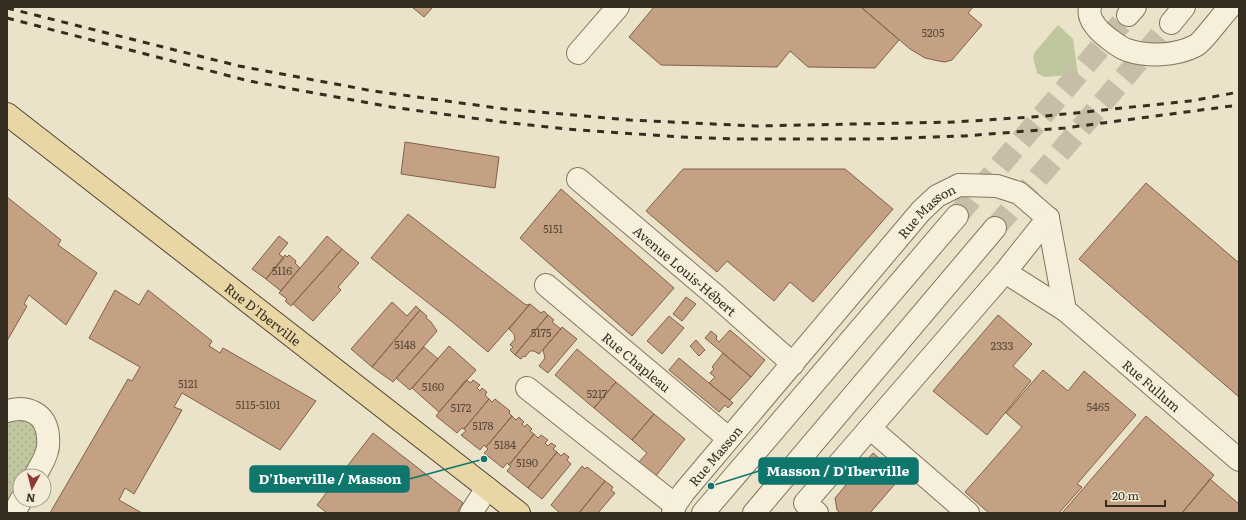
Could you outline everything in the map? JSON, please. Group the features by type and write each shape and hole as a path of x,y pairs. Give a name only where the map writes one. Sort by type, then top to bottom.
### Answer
{"main road":[{"name":"Rue D'Iberville","path":"7,114 228,288 519,513"}],"street":[{"path":"578,52 618,7"},
{"path":"1090,7 1090,19 1101,33 1126,50 1150,55 1174,54 1197,45 1230,7"},
{"name":"Avenue Louis-Hébert","path":"578,179 715,295 793,364"},
{"name":"Rue Masson","path":"674,509 684,492 728,438 793,364 921,211 937,196 959,185 997,186 1019,193 1048,218"},
{"name":"Rue Masson","path":"703,513 957,216"},
{"path":"811,508 870,428 1005,272 1048,218"},
{"path":"1048,218 1065,310"},
{"path":"754,513 995,228"},
{"name":"Rue Fullum","path":"1005,272 1065,310 1239,460"},
{"name":"Rue Chapleau","path":"546,285 728,438"},
{"path":"527,388 674,509"},
{"path":"7,411 23,409 34,412 44,422 47,431 48,450 39,468"},
{"path":"870,428 968,513"},
{"path":"471,513 487,488"}],"green space":[{"path":"1058,25 1073,39 1078,74 1046,77 1042,76 1037,73 1033,58 1035,52"},
{"path":"17,419 27,422 34,429 38,441 36,453 28,468 12,468 12,495 7,504 7,423"}],"building":[{"path":"412,7 433,7 424,17"},
{"path":"654,7 861,7 899,40 875,68 808,67 790,51 777,67 661,65 629,37"},
{"path":"861,7 973,7 968,13 982,25 952,60 945,62 925,58 910,49"},
{"path":"405,142 499,157 495,188 401,174"},
{"path":"683,169 845,169 893,209 813,302 790,282 774,301 727,261 717,272 646,211"},
{"path":"1146,183 1239,263 1239,397 1079,259"},
{"path":"561,189 674,288 632,336 520,238"},
{"path":"7,197 61,240 58,245 97,273 66,325 29,295 24,304 27,306 7,341"},
{"path":"408,214 526,305 530,304 488,352 371,258"},
{"path":"279,236 288,243 279,254 284,258 266,279 252,269"},
{"path":"327,236 342,249 291,306 285,301 287,299 279,293"},
{"path":"342,249 359,263 338,287 341,290 313,321 293,304"},
{"path":"285,255 287,257 289,255 296,261 295,263 300,268 281,291 266,279"},
{"path":"115,290 139,305 148,290 212,341 209,346 220,353 223,348 316,401 280,450 182,393 174,407 182,410 134,494 125,488 119,500 142,513 50,513 128,379 132,381 140,367 89,338"},
{"path":"686,297 696,304 682,321 673,314"},
{"path":"392,302 407,316 416,306 420,310 372,367 351,349"},
{"path":"530,304 541,313 544,311 548,315 515,355 510,350 513,347 510,345 515,339 514,334 509,329"},
{"path":"420,310 427,316 426,318 431,322 437,331 393,382 372,367"},
{"path":"548,315 554,320 552,322 561,329 539,354 534,351 530,351 521,359 515,355"},
{"path":"998,315 1032,344 1013,366 1031,381 987,435 933,391"},
{"path":"669,316 684,328 662,354 647,341"},
{"path":"562,327 577,339 548,373 539,366 545,358 543,350"},
{"path":"730,330 765,360 751,377 705,338 711,331 717,336 716,339 719,342"},
{"path":"696,340 705,350 699,356 690,346"},
{"path":"449,346 476,370 439,412 412,388"},
{"path":"424,347 438,359 410,390 396,378"},
{"path":"577,349 616,382 594,408 555,375"},
{"path":"723,353 751,377 730,400 709,383 715,377 710,373 714,369 712,367"},
{"path":"679,358 733,403 728,408 725,405 719,412 669,370"},
{"path":"1043,370 1068,391 1084,371 1136,415 1077,484 1082,487 1059,513 989,513 965,492 1022,427 1006,413"},
{"path":"466,380 471,383 473,380 480,385 477,388 480,391 482,388 487,392 485,395 489,399 464,429 462,428 457,433 436,416"},
{"path":"616,382 654,414 632,440 594,408"},
{"path":"489,399 492,402 495,399 510,411 509,413 512,416 486,447 484,445 480,450 461,435 466,431 464,429"},
{"path":"654,414 685,439 655,477 638,463 647,453 632,440"},
{"path":"512,416 516,420 519,417 524,422 522,424 525,427 527,424 532,429 530,431 534,434 509,465 507,463 503,468 484,453 488,449 486,447"},
{"path":"1146,416 1214,475 1182,513 1062,513"},
{"path":"373,433 463,503 457,513 327,513 317,505"},
{"path":"534,434 538,438 541,435 548,440 545,443 548,446 551,443 556,446 553,449 557,452 528,488 507,471 511,466 509,465"},
{"path":"557,452 561,456 564,453 569,457 567,460 571,464 542,499 528,488"},
{"path":"873,453 901,477 870,513 840,513 837,510 835,498"},
{"path":"582,466 585,469 587,467 605,481 579,513 560,513 551,505"},
{"path":"1210,479 1239,504 1239,513 1182,513"},
{"path":"605,481 613,487 611,490 615,493 598,513 579,513"}],"tunnel":[{"path":"957,216 1128,15"},
{"path":"995,228 1171,23"}],"railway":[{"path":"7,8 239,66 373,91 505,109 630,120 755,126 955,122 1046,116 1190,101 1239,92"},
{"path":"7,18 249,81 391,107 566,129 680,137 738,139 873,139 964,136 1065,128 1239,105"}],"place":[{"name":"D'Iberville / Masson","path":"484,459"},
{"name":"Masson / D'Iberville","path":"711,486"}]}
